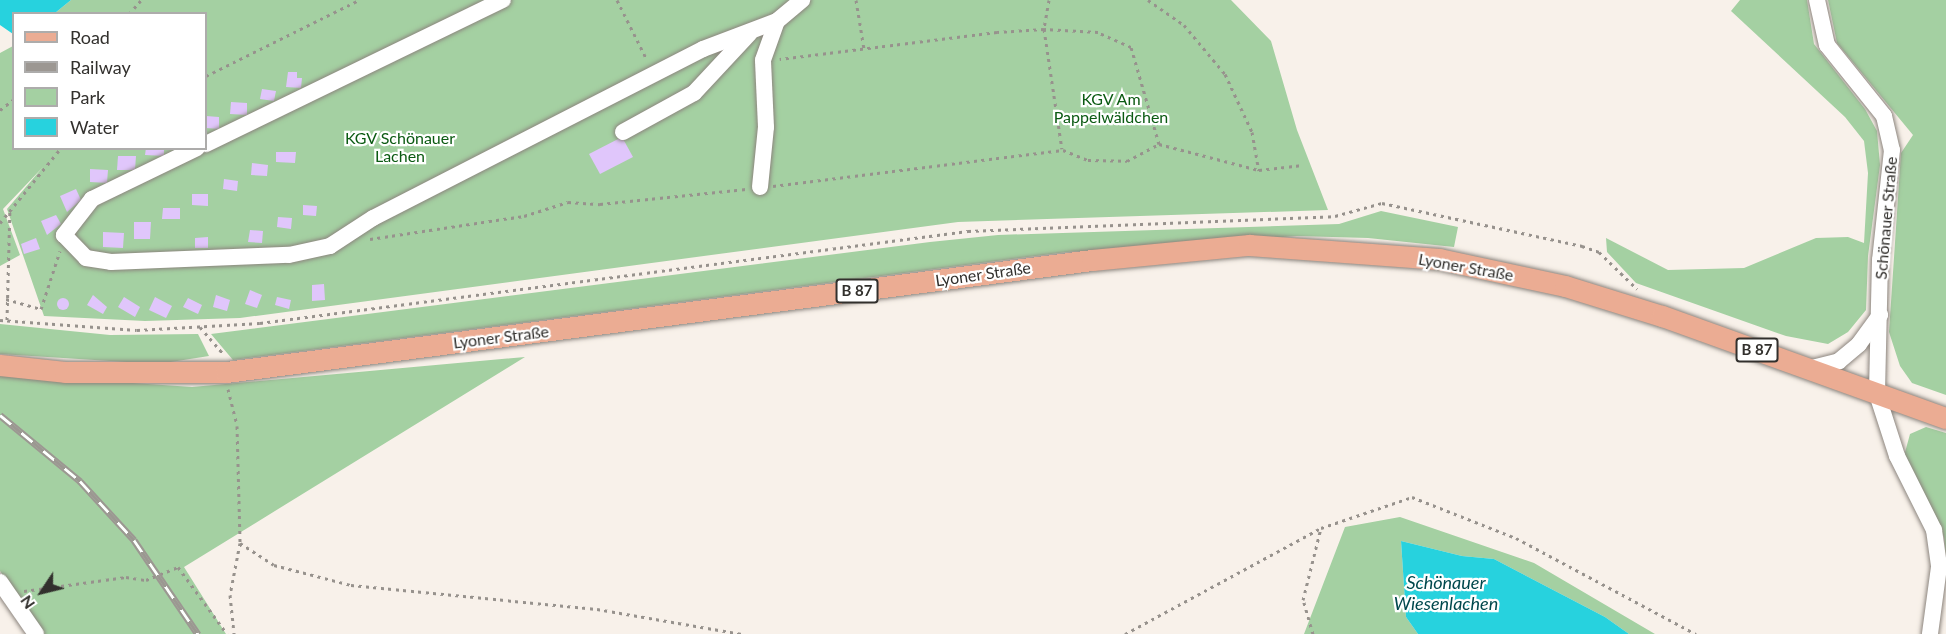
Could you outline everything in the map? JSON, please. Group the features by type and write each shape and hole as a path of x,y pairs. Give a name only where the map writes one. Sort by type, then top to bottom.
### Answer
{"main road":[{"name":"Lyoner Straße","path":"0,365 65,372 226,372 1092,260 1249,245 1439,259 1520,276 1662,316 1946,418"}],"street":[{"path":"207,144 503,0"},
{"path":"193,150 92,199 64,235 86,258 111,262 289,255 330,246 373,218 703,49 777,21 802,0"},
{"name":"Schönauer Straße","path":"1817,0 1827,45 1884,116 1892,150 1880,260 1877,394"},
{"path":"760,187 766,127 763,60 777,21"},
{"path":"623,132 694,93 751,32"},
{"path":"1808,369 1839,361 1859,344 1880,315"},
{"path":"1877,394 1897,456 1934,530 1939,567 1929,634"},
{"path":"4,588 36,634"}],"path":[{"path":"131,12 141,0"},
{"path":"207,76 359,0"},
{"path":"618,0 647,61"},
{"path":"856,0 864,49"},
{"path":"1049,0 1044,28 1063,150"},
{"path":"1148,0 1184,25 1225,74 1252,132 1259,170"},
{"path":"763,60 1044,28 1098,32 1131,47 1159,144"},
{"path":"0,110 12,101"},
{"path":"363,241 525,216 568,202 600,204 1063,150 1088,160 1127,161 1159,144 1259,170 1303,165"},
{"path":"0,223 59,150"},
{"path":"0,320 137,330 260,323 968,231 1335,216 1382,202 1582,246 1599,252 1639,290"},
{"path":"7,321 10,208"},
{"path":"6,300 41,309 64,235"},
{"path":"200,327 225,360"},
{"path":"227,385 237,426 240,543 230,595 234,634"},
{"path":"1125,634 1321,528 1412,497 1516,538 1696,634"},
{"path":"1312,634 1303,600 1321,528"},
{"path":"240,543 274,565 351,585 597,609 742,634"},
{"path":"4,588 126,577 146,580 178,567 227,634"}],"green space":[{"name":"KGV Schönauer Lachen","path":"71,0 1231,0 1271,41 1297,130 1328,210 958,222 240,318 145,321 44,316 7,209 43,167 3,209 20,255 0,266 0,53 12,47 12,150 207,150 207,12 56,12"},
{"path":"1740,0 1807,0 1814,44 1865,109 1877,131 1880,165 1868,256 1866,310 1848,332 1828,344 1786,336 1636,283 1607,252 1606,238 1668,270 1744,268 1816,238 1848,237 1864,243 1868,173 1864,141 1845,117 1731,11"},
{"path":"1828,0 1946,0 1946,395 1912,383 1900,366 1889,332 1901,153 1913,135 1837,43"},
{"path":"1381,211 1458,227 1454,247 1368,238 1297,236 1067,252 233,360 211,334 930,242 998,235 1339,224"},
{"path":"0,324 110,335 198,334 209,356 158,364 0,354"},
{"path":"525,357 184,567 226,634 44,634 0,571 0,374 192,387"},
{"path":"1926,427 1946,433 1946,557 1944,537 1904,456 1910,434"},
{"path":"1400,517 1534,563 1655,634 1629,634 1605,617 1494,559 1462,556 1401,541 1406,617 1418,634 1304,634 1345,527"}],"water":[{"path":"0,0 71,0 56,12 12,12 12,33 0,25"},
{"name":"Schönauer Wiesenlachen","path":"1401,541 1462,556 1494,559 1605,617 1629,634 1418,634 1406,617"}],"building":[{"path":"288,72 297,72 297,78 302,78 301,88 286,87"},
{"path":"262,89 276,91 274,101 260,99"},
{"path":"231,102 247,103 247,115 230,114"},
{"path":"207,116 219,117 219,129 207,128"},
{"path":"622,137 633,157 600,174 589,154"},
{"path":"146,150 164,150 164,156 145,155"},
{"path":"276,152 296,152 295,163 276,162"},
{"path":"118,156 136,156 135,170 117,170"},
{"path":"252,163 268,165 267,176 251,175"},
{"path":"90,169 108,170 107,183 90,182"},
{"path":"224,179 238,181 237,191 223,189"},
{"path":"76,189 81,200 67,212 60,196"},
{"path":"192,194 208,194 208,206 192,205"},
{"path":"303,205 317,206 316,216 303,215"},
{"path":"163,208 180,208 180,219 162,219"},
{"path":"56,215 61,224 47,235 41,221"},
{"path":"278,217 292,218 291,229 277,227"},
{"path":"134,222 151,222 150,239 134,239"},
{"path":"250,230 263,231 262,243 248,242"},
{"path":"103,232 124,233 123,248 103,247"},
{"path":"208,237 208,248 195,248 195,238"},
{"path":"36,238 40,249 24,254 21,244"},
{"path":"324,284 325,300 312,301 312,285"},
{"path":"250,290 262,295 257,308 245,304"},
{"path":"93,295 107,307 103,314 87,305"},
{"path":"216,295 230,300 227,311 213,307"},
{"path":"124,297 140,307 135,317 118,307"},
{"path":"155,297 172,306 166,318 149,310"},
{"path":"277,297 291,300 289,309 275,305"},
{"path":"65,298 69,304 65,310 61,310 57,302"},
{"path":"188,298 202,305 198,314 183,307"}],"railway":[{"path":"0,415 80,481 134,540 198,634"}],"park label":[{"name":"KGV Am Pappelwäldchen","path":"1111,108"}]}
